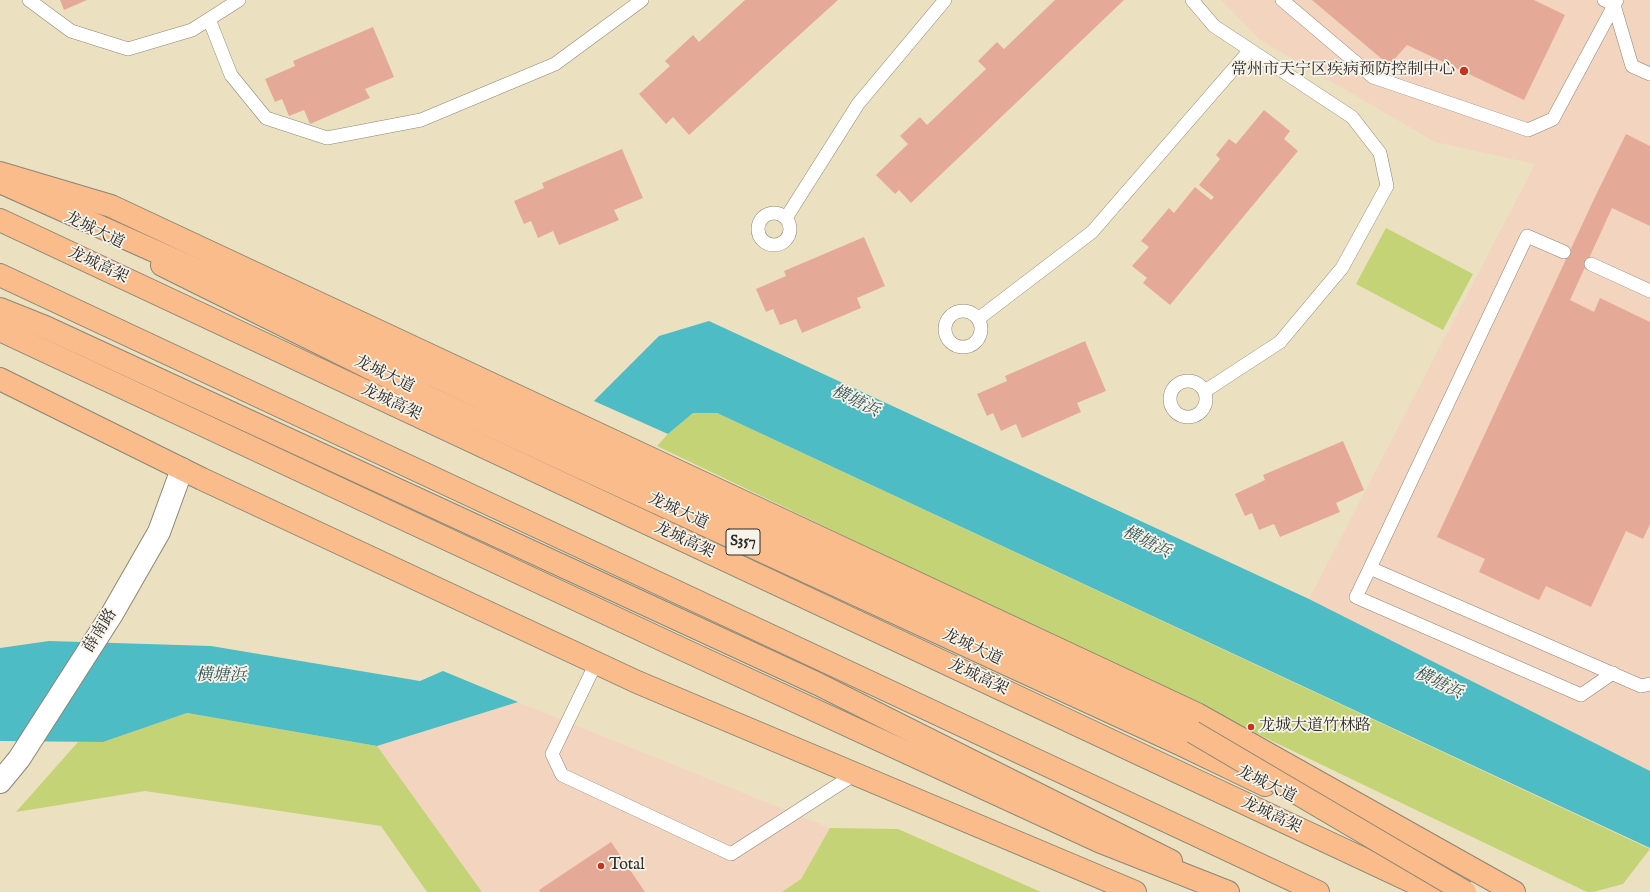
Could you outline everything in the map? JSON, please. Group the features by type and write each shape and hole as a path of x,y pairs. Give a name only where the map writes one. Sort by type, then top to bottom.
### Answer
{"main road":[{"path":"0,173 111,206 1183,707 1514,892"},
{"path":"0,183 441,379 1192,732 1465,892"},
{"name":"龙城大道","path":"0,183 430,398 1173,740 1490,892"},
{"name":"龙城高架","path":"0,220 1434,892"},
{"path":"0,275 1318,892"},
{"path":"0,309 45,327 818,684 1234,892"},
{"path":"0,330 675,646 1101,842 1228,892"},
{"path":"0,380 182,469 637,682 1135,892"}],"street":[{"name":"薛南路","path":"0,782 19,758 112,614 159,532 182,469"}],"lane":[{"path":"29,0 71,31 128,49 192,30 239,0"},
{"path":"209,20 230,75 266,118 327,138 421,120 555,64 642,0"},
{"path":"786,218 858,104 945,0"},
{"path":"1192,0 1214,26 1352,117 1380,154 1387,186 1342,268 1280,342 1205,391"},
{"path":"1282,0 1373,77 1528,130 1553,118 1612,2"},
{"path":"1612,2 1632,66 1650,74"},
{"path":"978,319 1092,232 1250,50"},
{"path":"1564,252 1527,236 1356,597 1581,695 1614,674"},
{"path":"1591,264 1650,291"},
{"path":"1370,568 1641,686 1650,684"},
{"path":"596,663 552,754 562,775 731,854 855,774"}],"shaded area":[{"path":"1221,0 1650,0 1650,771 1309,599 1535,164 1435,142 1260,40"},
{"path":"518,702 830,828 801,879 782,892 482,892 377,746"}],"green space":[{"path":"1386,228 1473,274 1443,330 1356,284"},
{"path":"693,413 717,413 1650,849 1623,884 1593,892 1587,892 657,446 668,434"},
{"path":"187,713 377,746 482,892 427,892 381,826 145,791 16,812 78,742 103,742"},
{"path":"830,828 898,829 1041,892 782,892 801,879"}],"water":[{"name":"横塘浜","path":"709,321 1309,599 1650,771 1650,848 717,413 693,413 668,434 594,401 659,336"},
{"name":"横塘浜","path":"49,641 211,646 420,681 443,671 518,702 377,746 187,713 103,742 0,741 0,648"}],"building":[{"path":"60,0 87,0 64,10"},
{"path":"745,0 838,0 689,135 673,117 666,124 639,94 670,66 665,61 693,35 699,42"},
{"path":"1055,0 1124,0 911,203 899,190 895,194 876,175 908,144 900,136 920,117 927,125 986,69 978,61 997,42 1004,49"},
{"path":"1312,0 1534,0 1565,15 1524,100 1407,45 1389,65"},
{"path":"373,27 394,77 365,89 370,98 310,124 304,110 289,116 282,99 275,102 265,79 295,66 293,61"},
{"path":"1264,110 1290,131 1284,139 1298,151 1170,305 1143,283 1147,278 1132,266 1149,247 1141,241 1169,208 1174,213 1195,187 1211,200 1214,197 1199,185 1220,159 1216,155 1229,139 1236,144"},
{"path":"1626,134 1650,146 1650,226 1612,208 1570,300 1594,312 1600,298 1650,322 1650,524 1643,539 1626,531 1591,607 1546,586 1539,600 1479,572 1485,559 1437,537 1594,199"},
{"path":"622,149 643,198 614,210 619,220 559,245 553,231 538,238 531,221 524,224 514,201 544,188 542,183"},
{"path":"864,237 885,286 857,298 861,308 802,333 796,319 780,325 773,309 766,312 756,289 786,276 784,271"},
{"path":"1085,341 1106,391 1077,403 1081,412 1022,438 1016,424 1001,431 993,413 987,416 977,394 1007,381 1005,376"},
{"path":"1343,441 1364,490 1336,503 1340,512 1280,537 1274,524 1259,530 1252,513 1245,516 1235,494 1265,480 1263,475"},
{"name":"Total","path":"611,842 645,892 540,892 539,890"}],"place":[{"name":"常州市天宁区疾病预防控制中心","path":"1464,71"},
{"name":"龙城大道竹林路","path":"1251,727"},
{"name":"Total","path":"601,866"}]}
